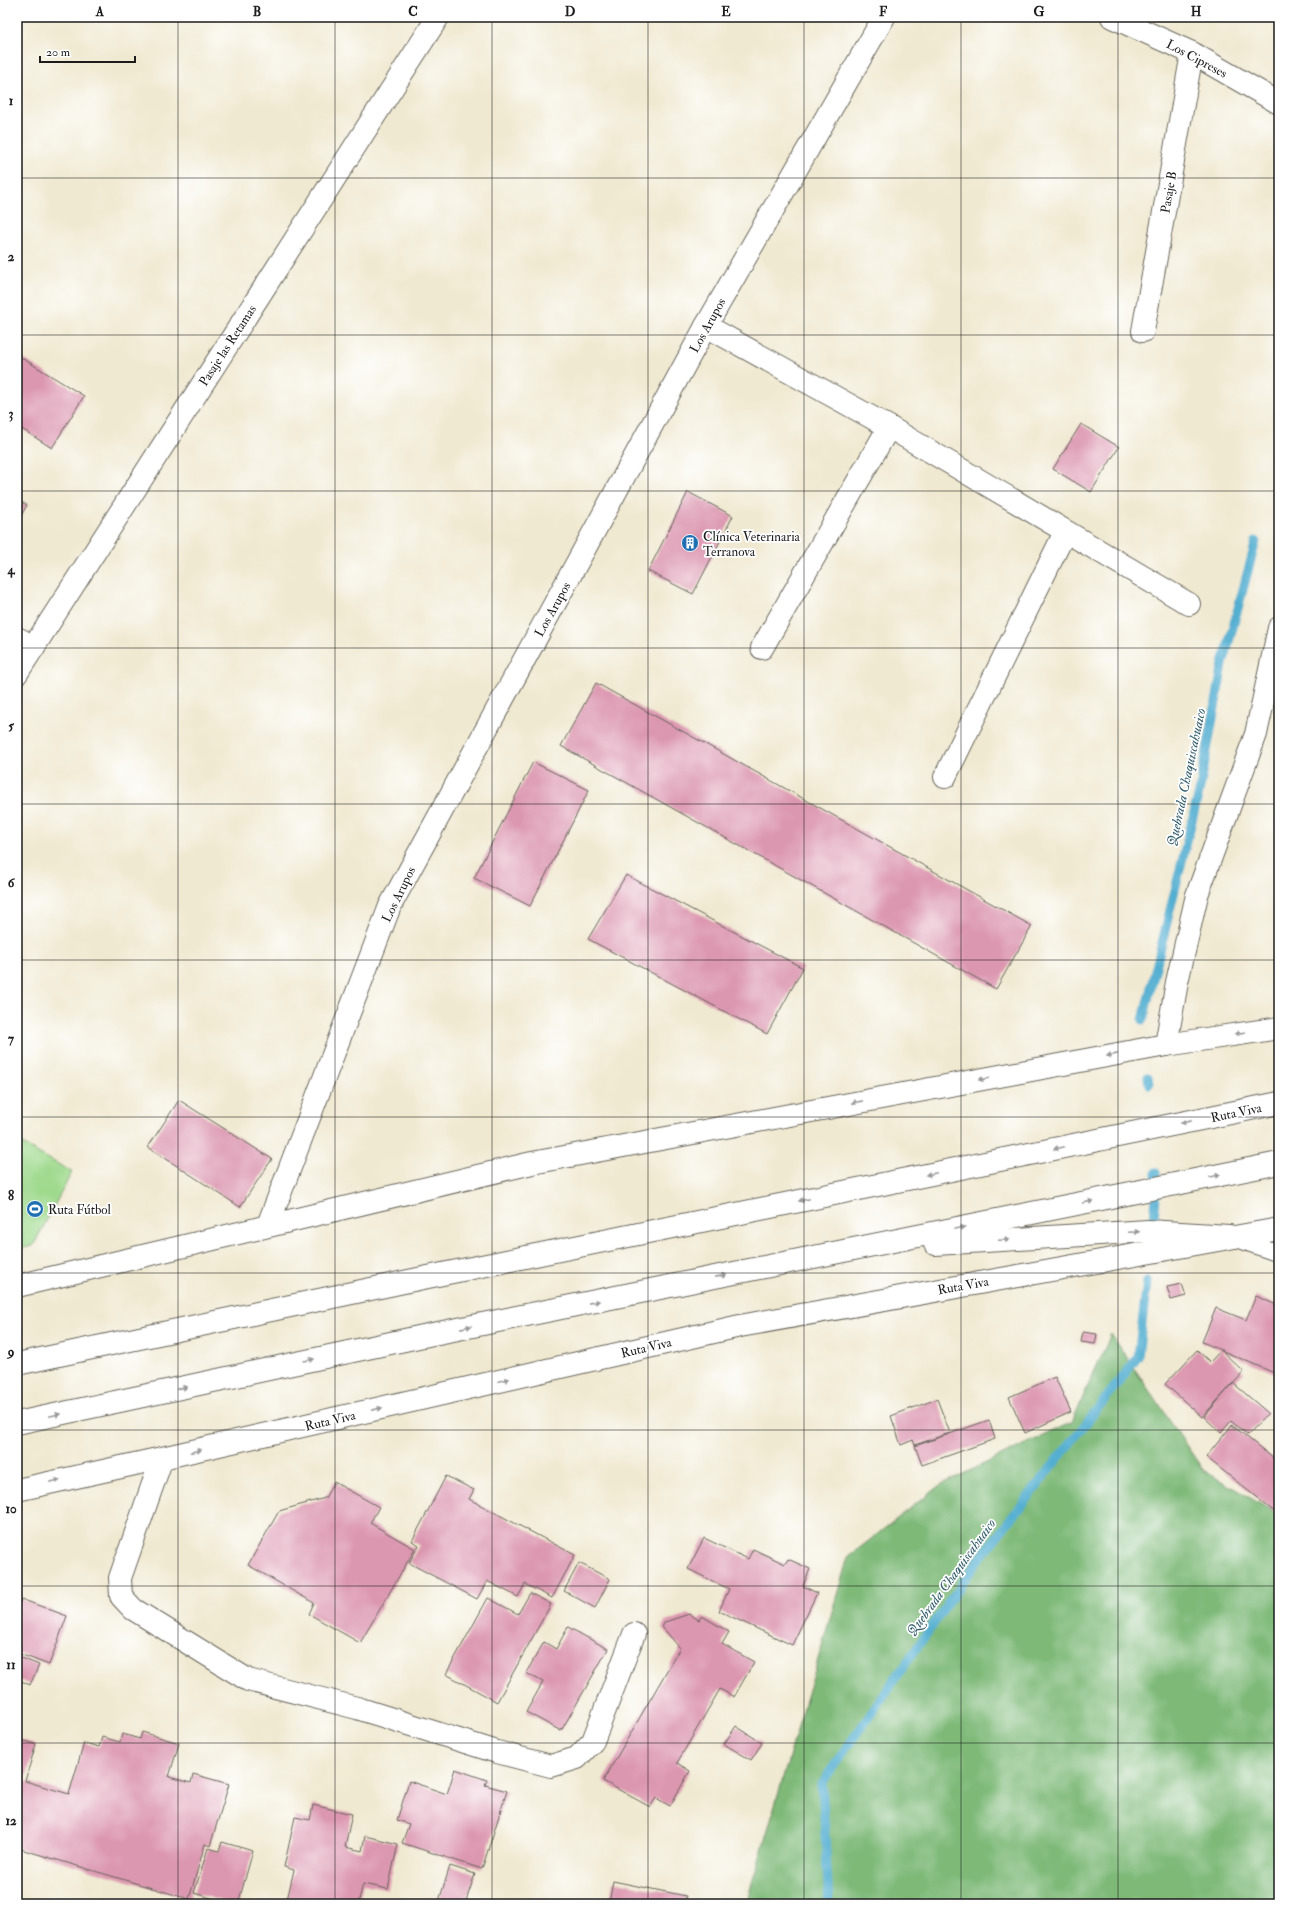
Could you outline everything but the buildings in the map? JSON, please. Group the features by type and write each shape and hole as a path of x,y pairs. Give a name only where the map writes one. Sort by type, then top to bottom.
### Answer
{"main road":[{"name":"Pasaje las Retamas","path":"17,674 25,642 438,17"},
{"name":"Los Arupos","path":"268,1225 390,906 706,326 884,17"},
{"name":"Los Cipreses","path":"1112,17 1192,53 1279,103"},
{"name":"Pasaje B","path":"1143,331 1192,53"},
{"path":"706,326 889,427 1189,604"},
{"path":"762,648 889,427"},
{"path":"945,777 1066,532"},
{"path":"1166,1045 1177,982 1197,894 1256,734 1279,628"},
{"path":"17,1286 532,1163 1166,1045 1279,1028"},
{"name":"Ruta Viva","path":"17,1364 418,1279 1279,1103"},
{"path":"17,1423 428,1335 1279,1163"},
{"name":"Ruta Viva","path":"17,1490 740,1326 1229,1236 1279,1229"},
{"path":"854,1249 1148,1232 1229,1236"},
{"path":"162,1458 120,1578 121,1596 133,1610 248,1680 357,1708 497,1752 551,1766 577,1758 593,1741 634,1634"}],"lane":[{"path":"1229,1236 1279,1254"}],"green space":[{"name":"Ruta Fútbol","path":"17,1141 72,1172 33,1246 17,1249"},
{"path":"1111,1334 1203,1470 1276,1513 1279,1512 1279,1904 746,1904 848,1557 940,1485 1072,1422"},
{"path":"93,1897 118,1904 92,1904"}],"waterway":[{"name":"Quebrada Chaquiscahuaico","path":"1143,1020 1200,788 1223,664 1256,541"},
{"name":"Quebrada Chaquiscahuaico","path":"1148,1077 1149,1084"},
{"name":"Quebrada Chaquiscahuaico","path":"1154,1217 1157,1188 1156,1173"},
{"name":"Quebrada Chaquiscahuaico","path":"829,1904 822,1783 977,1562 1138,1357 1147,1282"}],"place":[{"name":"Clínica Veterinaria Terranova","path":"690,543"},
{"name":"Ruta Fútbol","path":"35,1209"}]}
